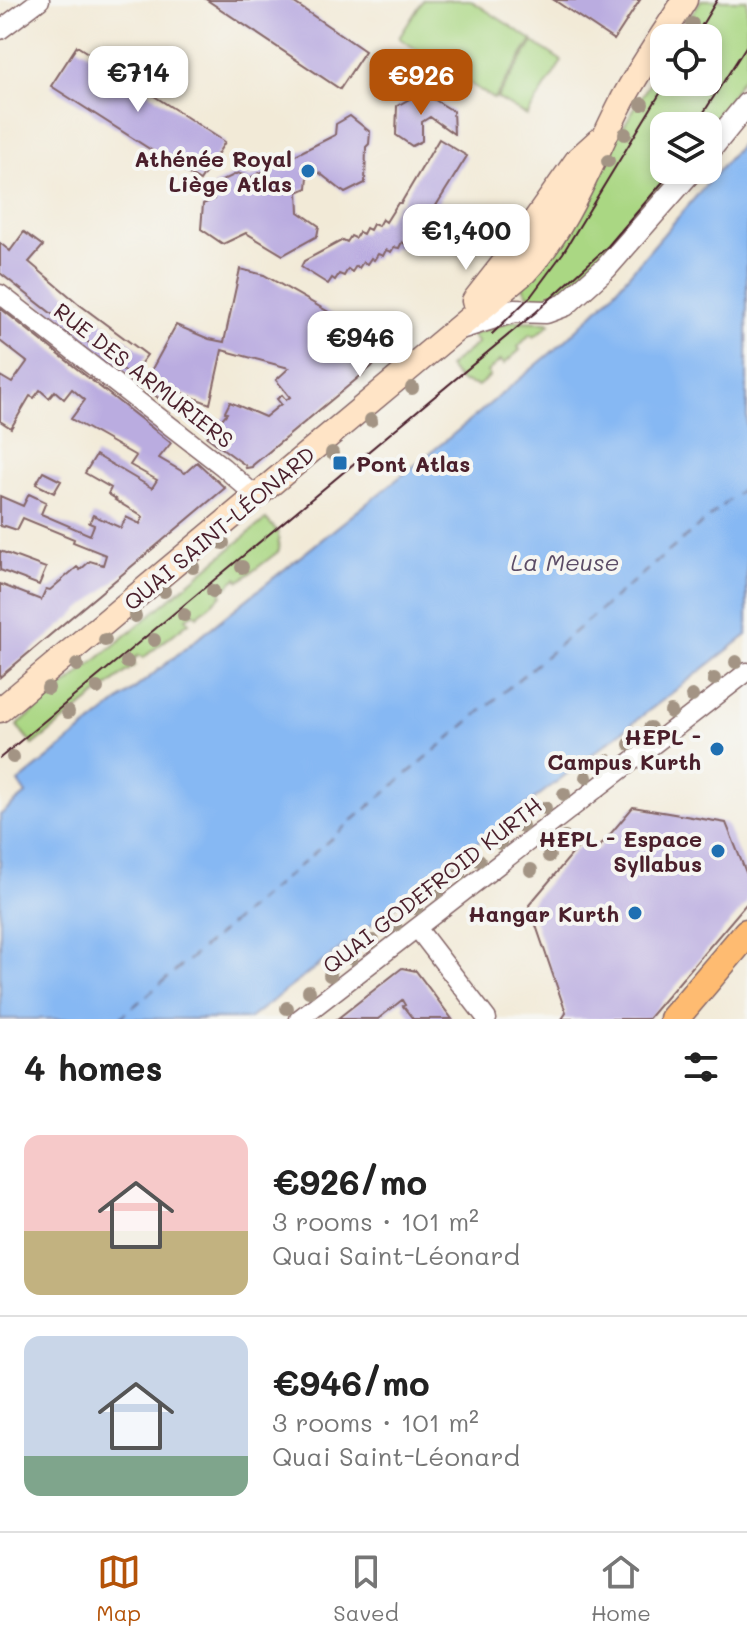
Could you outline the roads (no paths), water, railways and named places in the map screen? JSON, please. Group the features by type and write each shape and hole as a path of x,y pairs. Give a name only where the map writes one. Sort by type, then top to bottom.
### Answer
{"main road":[{"name":"QUAI SAINT-LÉONARD","path":"0,710 438,346 533,263 592,168 621,103 685,0"},
{"name":"QUAI SAINT-LÉONARD","path":"438,346 444,331 476,297 536,220 578,159 608,132"},
{"path":"674,1019 747,933"}],"street":[{"path":"0,30 40,0"},
{"path":"722,135 747,104"},
{"name":"QUAI SAINT-LÉONARD","path":"459,328 514,311 546,312 565,305 617,256 680,184"},
{"path":"531,312 511,283 513,268 526,247 536,220"},
{"name":"RUE DES ARMURIERS","path":"0,294 223,467 257,497"},
{"name":"QUAI GODEFROID KURTH","path":"299,1019 747,672"},
{"path":"417,928 487,1019"}],"water":[{"name":"La Meuse","path":"747,137 747,635 249,1019 0,1019 0,815 26,794 18,782 450,437 564,342 607,300 707,184 722,184 722,166"}],"tram line":[{"path":"702,24 717,0"},
{"path":"704,112 747,45"},
{"path":"492,334 531,296 563,253 658,96"},
{"path":"0,758 536,312 608,246 661,184"}],"place":[{"name":"Athénée Royal Liège Atlas","path":"308,171"},
{"name":"Pont Atlas","path":"340,463"},
{"name":"HEPL - Campus Kurth","path":"717,749"},
{"name":"HEPL - Espace Syllabus","path":"718,851"},
{"name":"Hangar Kurth","path":"635,913"}]}
